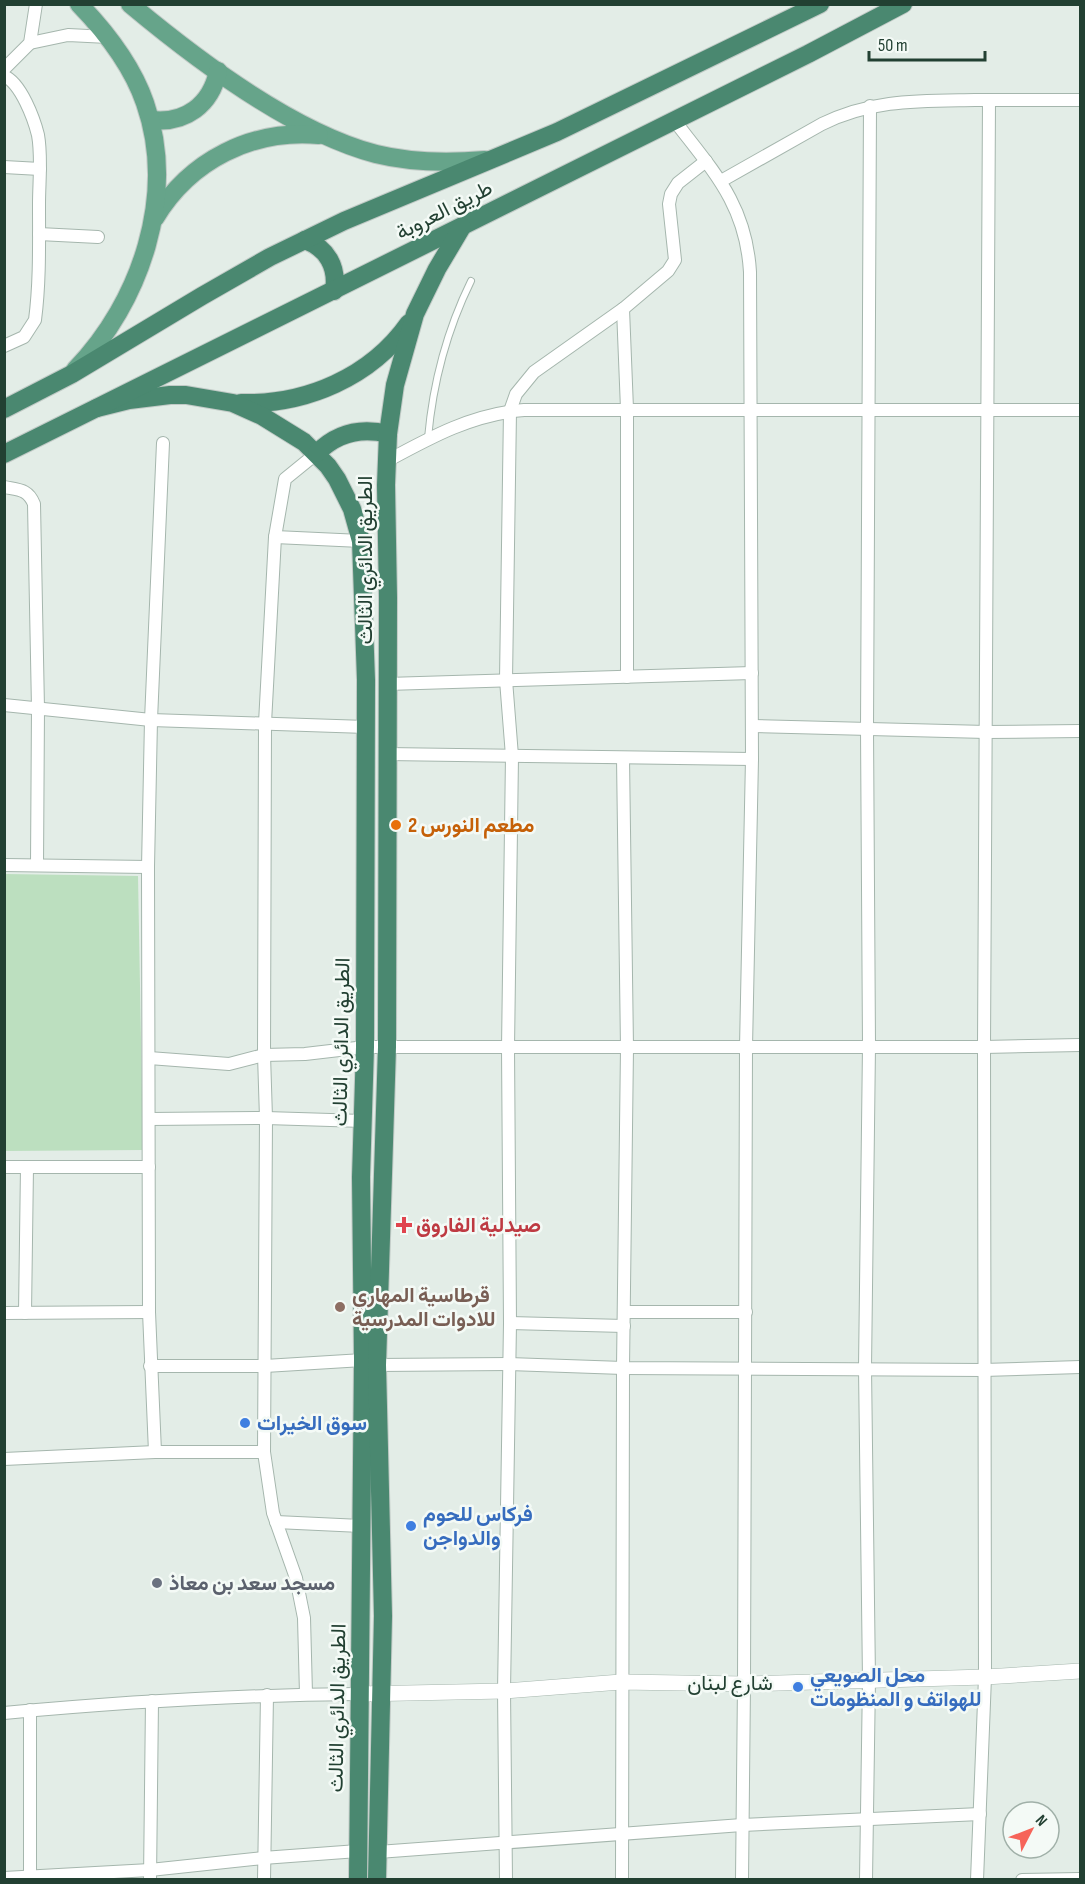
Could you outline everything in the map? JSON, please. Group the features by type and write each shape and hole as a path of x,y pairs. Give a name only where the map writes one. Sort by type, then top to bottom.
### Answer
{"highway":[{"name":"طريق العروبة","path":"4,409 72,374 270,257 344,221 557,132 820,4"},
{"name":"طريق العروبة","path":"4,454 462,227 903,4"},
{"name":"الطريق الدائري الثالث","path":"358,1880 361,1526 387,1047 388,434 395,385 415,314 437,269 462,227"},
{"path":"305,240 319,247 330,260 335,275 334,291"},
{"path":"233,403 272,403 291,400 345,380 377,357 398,337 415,314"},
{"name":"الطريق الدائري الثالث","path":"97,408 129,400 170,395 204,397 233,403 277,424 317,453 337,479 352,509 361,541 366,634 365,1047 361,1177 383,1616 377,1880"},
{"path":"317,453 333,439 344,434 365,430 388,434"}],"main road":[{"path":"72,374 100,342 124,305 141,265 152,223 156,182 150,120 130,68 108,37 79,4"},
{"path":"130,4 218,71 285,114 324,135 350,146 405,160 443,162 490,159"},
{"path":"150,120 169,121 195,110 213,89 218,71"},
{"path":"152,223 172,192 215,157 241,145 268,137 324,135"}],"street":[{"path":"30,43 36,4"},
{"path":"4,69 30,43 68,35 108,37"},
{"path":"4,76 19,91 34,120 40,153 35,320 24,337 4,346"},
{"path":"977,1880 985,1677 983,1370 988,100"},
{"path":"721,181 837,116 870,106 906,101 1080,100"},
{"path":"866,1880 869,1679 865,1368 869,1046 867,729 870,106"},
{"path":"674,120 721,181 740,218 748,251 752,759 746,1047 746,1368 741,1880"},
{"path":"506,1880 504,1691 510,1323 508,1048 512,756 506,680 510,411 521,386 534,372 623,309 668,271 675,260 669,204 671,194 678,183 706,161"},
{"path":"4,167 40,169"},
{"path":"39,234 98,237"},
{"path":"623,309 627,409 627,677"},
{"path":"387,461 428,439 476,418 510,411 1080,410"},
{"path":"155,1452 149,1312 148,867 163,443"},
{"path":"306,1694 304,1618 296,1578 273,1513 264,1452 265,723 275,537 285,479 317,453"},
{"path":"4,487 28,493 34,504 38,708 37,865"},
{"path":"275,537 361,541"},
{"path":"387,684 752,673"},
{"path":"4,705 152,720 366,727"},
{"path":"752,726 986,732 1080,731"},
{"path":"387,754 752,759"},
{"path":"622,1880 621,1682 627,1048 623,758"},
{"path":"4,865 148,867"},
{"path":"149,1058 229,1064 264,1055 305,1054 365,1047 1080,1045"},
{"path":"149,1119 266,1118 363,1121"},
{"path":"4,1167 149,1167"},
{"path":"25,1313 27,1167"},
{"path":"4,1313 149,1312"},
{"path":"625,1312 746,1312"},
{"path":"510,1323 624,1326"},
{"path":"150,1366 265,1366 370,1362 623,1368 983,1370 1080,1367"},
{"path":"4,1459 155,1452 264,1452"},
{"path":"276,1522 361,1526"},
{"name":"شارع لبنان","path":"359,1694 504,1691 621,1682 744,1684 985,1677 1080,1671"},
{"path":"4,1713 153,1701 267,1695 359,1694"},
{"path":"264,1880 267,1695"},
{"path":"150,1875 153,1701"},
{"path":"30,1710 30,1878"},
{"path":"378,1852 742,1825 980,1814"},
{"path":"4,1878 150,1875 263,1858 358,1851"},
{"path":"1022,1880 1080,1879"}],"lane":[{"path":"428,439 440,358 451,324 471,281"}],"green space":[{"path":"5,874 138,876 143,1150 5,1151"}],"place":[{"name":"مطعم النورس 2","path":"396,825"},
{"name":"صيدلية الفاروق","path":"404,1225"},
{"name":"قرطاسية المهاري للادوات المدرسية","path":"340,1307"},
{"name":"سوق الخيرات","path":"245,1423"},
{"name":"فركاس للحوم والدواجن","path":"411,1526"},
{"name":"مسجد سعد بن معاذ","path":"157,1583"},
{"name":"محل الصويعي للهواتف و المنظومات","path":"798,1687"}]}
